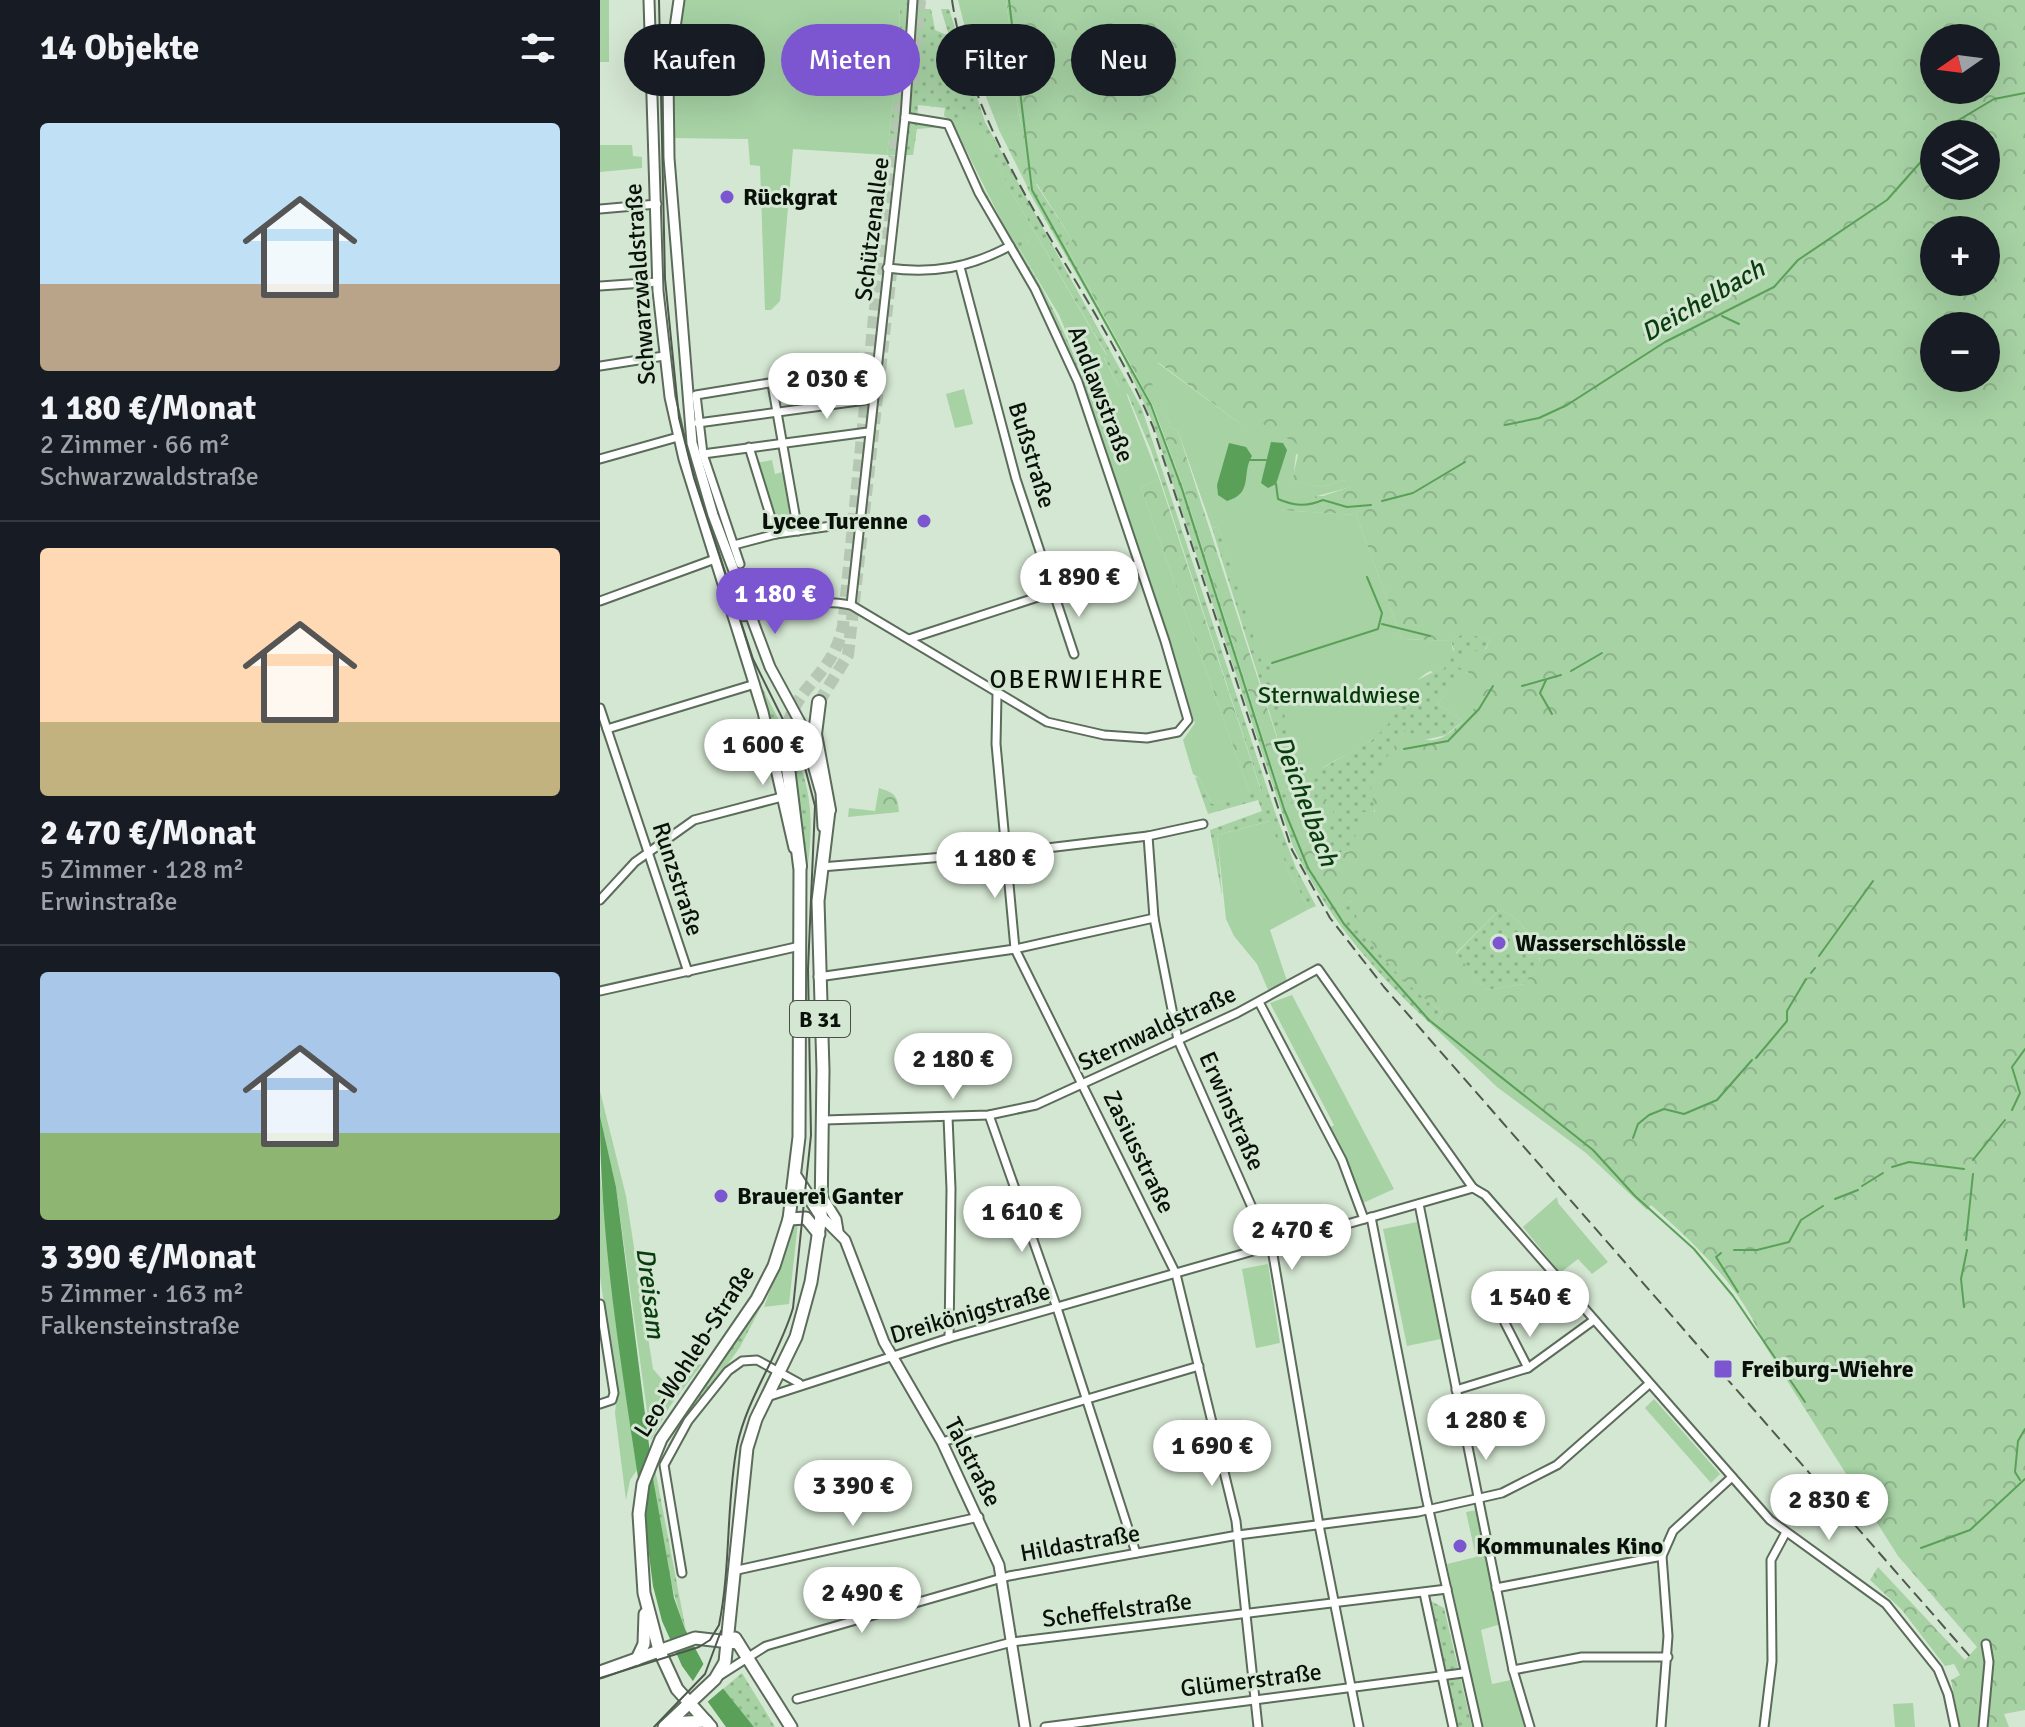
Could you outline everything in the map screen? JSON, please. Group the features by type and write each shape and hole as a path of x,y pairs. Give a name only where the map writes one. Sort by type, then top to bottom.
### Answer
{"highway":[{"name":"B 31","path":"819,702 815,734 829,810"},
{"name":"B 31","path":"785,743 800,866"}],"main road":[{"name":"Schwarzwaldstraße","path":"649,0 658,282 664,356 678,437 755,684 800,866 800,1098 796,1177 789,1219"},
{"name":"Schwarzwaldstraße","path":"679,0 668,76 676,269 696,460 770,667 802,726 821,793 826,846"},
{"path":"658,282 676,269"},
{"path":"664,356 676,361 686,383"},
{"name":"Schwarzwaldstraße","path":"720,1674 733,1642 730,1627 733,1571 747,1448 802,1316 819,1234 823,1198 824,1120 818,977 821,867 829,810"},
{"path":"796,1177 808,1201 821,1216"},
{"path":"808,1201 815,1203 823,1198"},
{"name":"Talstraße","path":"823,1198 851,1251 874,1322 942,1442 979,1517 1003,1578 1025,1727"},
{"name":"Talstraße","path":"821,1216 838,1231"},
{"path":"789,1219 806,1218 819,1234"},
{"name":"Leo-Wohleb-Straße","path":"664,1648 646,1601 639,1542 643,1484 661,1439 677,1411 733,1338 757,1299 775,1264 789,1219"},
{"path":"637,1659 644,1644 646,1601"},
{"path":"600,1672 697,1638 733,1642 791,1727"},
{"name":"B 31","path":"664,1648 672,1681 693,1699 708,1724"},
{"path":"666,1725 720,1674"},
{"path":"666,1725 708,1724"}],"street":[{"name":"Schützenallee","path":"851,605 905,117 913,0"},
{"name":"Andlawstraße","path":"905,117 943,120 948,124 979,193 1051,320 1078,382 1139,564 1187,715 1186,725 1178,732 1147,738 1071,729 1037,718 997,695"},
{"path":"600,209 657,204"},
{"path":"887,268 922,271 960,267 1010,246"},
{"name":"Bußstraße","path":"960,267 1016,479 1074,654"},
{"path":"600,286 658,282"},
{"path":"600,366 664,356"},
{"path":"740,564 703,454 696,395 867,367 876,369"},
{"path":"772,384 798,531"},
{"path":"698,423 873,399"},
{"path":"703,454 868,432"},
{"path":"600,459 678,437"},
{"path":"749,447 776,534"},
{"path":"734,545 776,534 859,522"},
{"path":"600,601 715,559"},
{"path":"909,639 1139,564"},
{"path":"734,617 803,602 826,600 851,605 997,695"},
{"path":"607,729 755,684"},
{"name":"Zasiusstraße","path":"997,695 996,744 1015,949 1176,1274 1238,1535 1258,1727"},
{"name":"Runzstraße","path":"600,708 688,972"},
{"path":"600,900 648,853 704,816 782,797"},
{"path":"821,867 1148,836 1203,824"},
{"name":"Erwinstraße","path":"1148,836 1154,918 1178,1040 1270,1247 1319,1525 1359,1727"},
{"path":"818,977 1015,949 1154,918"},
{"path":"600,991 800,946"},
{"name":"Sternwaldstraße","path":"824,1120 989,1115 1036,1105 1259,1002 1311,971 1321,971 1473,1188"},
{"path":"1259,1002 1342,1160 1367,1218 1463,1673 1478,1727"},
{"path":"989,1115 1057,1308 1136,1553"},
{"path":"948,1117 951,1189 949,1338"},
{"path":"1473,1188 1485,1195 1649,1384 1785,1534 1861,1582 1886,1604 1938,1669 1955,1727"},
{"name":"Dreikönigstraße","path":"767,1397 801,1383 949,1338 1473,1188"},
{"path":"1419,1204 1513,1670 1530,1727"},
{"path":"600,1304 614,1393 612,1400 600,1404"},
{"path":"1456,1390 1528,1368 1594,1320"},
{"path":"1505,1323 1528,1368"},
{"path":"682,1573 664,1477 667,1457 688,1421 735,1364 757,1360 801,1383"},
{"path":"942,1442 1199,1366"},
{"name":"Hildastraße","path":"720,1674 766,1646 1003,1578 1238,1535 1478,1500 1524,1484 1557,1465 1649,1384"},
{"path":"1661,1727 1668,1657 1662,1556 1673,1531 1732,1477"},
{"path":"733,1571 979,1517"},
{"path":"1764,1727 1772,1661 1771,1560 1785,1534"},
{"path":"1496,1588 1662,1556"},
{"name":"Scheffelstraße","path":"797,1699 1012,1642 1447,1589"},
{"path":"1424,1593 1453,1727"},
{"path":"1983,1727 1989,1662 1986,1644"},
{"path":"1513,1670 1582,1657 1668,1657"},
{"name":"Glümerstraße","path":"1045,1727 1463,1673"}],"green space":[{"path":"600,0 609,0 609,62 600,62"},
{"path":"684,0 900,0 900,24 781,24 781,96 894,96 887,155 793,149 780,301 771,310 765,310 760,166 750,165 748,139 672,138 671,96 765,96 765,24 680,24"},
{"path":"900,0 924,0 925,9 931,9 936,30 936,96 977,96 985,122 1142,409 1276,815 1296,868 1316,906 1309,909 1288,870 1269,821 1217,835 1222,895 1210,830 1262,811 1258,800 1208,814 1195,777 1199,778 1212,804 1261,790 1151,450 1128,395 1119,387 1104,357 1107,355 1009,188 974,114 963,149 1011,240 1025,235 1028,242 1019,249 1063,330 1095,415 1042,295 979,185 950,121 944,116 945,108 918,105 917,123 940,123 941,127 917,129 913,155 887,155 894,96 920,96 920,24 900,24"},
{"path":"958,0 1006,0 1009,24 964,24"},
{"path":"1006,0 2025,0 2025,1710 2004,1714 2009,1727 1960,1727 1951,1680 1960,1675 1954,1664 1945,1666 1902,1610 1870,1580 1878,1567 1965,1660 1977,1647 1898,1556 1764,1344 1731,1286 1701,1251 1651,1205 1647,1210 1586,1153 1497,1087 1434,1027 1442,1012 1415,990 1375,948 1351,901 1342,905 1349,930 1306,862 1284,805 1321,797 1334,803 1333,814 1310,822 1325,854 1351,851 1362,812 1375,812 1370,782 1406,729 1422,739 1436,740 1463,721 1468,672 1458,667 1471,652 1486,649 1490,640 1465,633 1451,641 1402,639 1356,515 1278,510 1285,497 1323,496 1350,487 1344,480 1320,487 1292,481 1298,455 1256,426 1242,425 1159,363 1143,361 1171,427 1178,431 1293,788 1280,792 1184,489 1153,406 1066,246 1072,240 1037,184 1027,186 999,130 1021,123 1016,96 1055,96 1055,24 1009,24","holes":["1499,910 1513,917 1526,930 1540,962 1524,984 1486,990 1456,953"]},
{"path":"941,9 949,9 954,24 945,24"},
{"path":"986,96 1016,96 1021,124 999,130"},
{"path":"974,113 1009,188 1107,356 1104,358 1119,387 1123,385 1159,478 1141,488 1250,794 1212,804 1199,778 1193,774 1183,740 1195,723 1081,377 1083,372 1059,315 1019,248 1028,242 1025,236 1011,240 951,120"},
{"path":"600,145 632,145 633,156 642,157 642,168 600,172"},
{"path":"1036,184 1072,240 1066,246 1152,406 1184,489 1280,792 1293,788 1212,528 1218,527 1263,662 1268,661 1281,698 1321,769 1372,740 1412,683 1435,671 1454,650 1451,641 1465,632 1490,640 1473,666 1437,704 1463,721 1446,735 1420,741 1370,782 1377,806 1351,851 1325,854 1310,821 1327,817 1284,806 1342,909 1341,904 1352,901 1365,932 1388,962 1442,1012 1434,1027 1354,944 1321,897 1293,846 1152,421 1119,348 1028,190 1027,186"},
{"name":"Sternwaldwiese","path":"1151,358 1242,425 1261,423 1297,444 1293,481 1320,487 1344,480 1351,487 1298,501 1285,497 1279,510 1356,515 1402,639 1451,641 1454,655 1440,674 1430,671 1422,676 1377,736 1321,769 1318,778 1310,780 1300,766 1268,661 1262,663 1218,527 1212,528 1178,431 1171,427 1142,361"},
{"path":"964,389 973,424 955,428 946,394"},
{"path":"772,460 775,474 783,472 791,525 776,528 756,463"},
{"path":"1159,478 1261,791 1250,794 1141,488"},
{"path":"1468,672 1477,684 1477,705 1463,721 1437,704"},
{"path":"760,683 795,752 808,792 810,841 807,872 788,741 774,741"},
{"path":"879,788 894,796 899,812 848,817 849,808 875,811"},
{"path":"1270,821 1288,870 1309,909 1270,930 1287,981 1269,992 1257,964 1234,936 1226,919 1217,835"},
{"path":"1499,910 1513,917 1526,930 1540,963 1524,984 1486,990 1456,954"},
{"path":"1292,995 1394,1189 1363,1203 1330,1128 1334,1125 1270,1003"},
{"path":"600,1091 626,1196 653,1369 667,1385 675,1382 681,1369 702,1364 670,1406 651,1440 616,1187 600,1116"},
{"path":"600,1173 615,1310 639,1467 630,1480 626,1500 615,1413 617,1394 600,1277"},
{"path":"1557,1197 1558,1203 1608,1262 1592,1274 1578,1259 1560,1273 1523,1227"},
{"path":"798,1222 789,1304 764,1307 793,1226"},
{"path":"1417,1222 1441,1339 1407,1346 1383,1229"},
{"path":"1268,1264 1280,1343 1256,1348 1242,1269"},
{"path":"762,1305 740,1347 665,1452 683,1415"},
{"path":"1654,1399 1720,1474 1711,1483 1645,1408"},
{"path":"655,1469 686,1631 658,1525"},
{"path":"1477,1510 1501,1624 1481,1630 1492,1684 1511,1680 1526,1727 1482,1727 1447,1564 1476,1557 1466,1512"},
{"path":"1429,1600 1444,1608 1472,1727 1455,1727"},
{"path":"742,1673 775,1727 754,1727 723,1689"},
{"path":"1913,1703 1915,1727 1895,1727 1893,1704"}],"shaded area":[{"path":"1271,442 1283,443 1287,450 1276,484 1268,488 1261,483"},
{"path":"1229,443 1246,447 1252,456 1244,488 1227,501 1218,495 1217,485"},
{"name":"Dreisam","path":"600,1116 616,1187 654,1484 674,1598 685,1629 704,1665 754,1727 726,1727 682,1666 662,1621 653,1586 612,1293 601,1175"}],"pier":[{"path":"706,1660 726,1686 705,1704 687,1681 693,1681"}],"waterway":[{"name":"Deichelbach","path":"1009,0 1032,190 1151,405 1182,489 1284,809 1308,868 1344,924 1429,1020 1593,1150 1635,1196 1694,1249 1733,1296 1805,1402"},
{"name":"Deichelbach","path":"1959,120 1994,99 2025,93"},
{"name":"Deichelbach","path":"1505,425 1539,418 1567,405 1665,342 1774,287 1798,260 1887,200 1920,163"},
{"path":"1722,316 1739,324"},
{"name":"Deichelbach","path":"1248,460 1266,460"},
{"name":"Deichelbach","path":"1382,501 1413,493 1465,462"},
{"name":"Deichelbach","path":"1276,484 1278,499 1289,503 1306,505 1323,500 1347,507 1371,505"},
{"path":"1272,663 1378,629 1382,613 1367,577"},
{"path":"1382,624 1430,636"},
{"path":"1571,671 1602,653"},
{"path":"1522,686 1561,675"},
{"path":"1546,680 1540,693 1552,714"},
{"path":"1404,749 1448,741 1479,709 1493,686"},
{"path":"1819,956 1873,881"},
{"path":"1811,973 1815,968"},
{"path":"1756,1058 1787,1021 1787,1011 1806,979"},
{"path":"2012,1110 2020,1093 2012,1067 2025,1049"},
{"path":"1633,1138 1638,1124 1649,1115 1664,1109 1684,1114 1717,1100 1752,1060"},
{"path":"1973,1160 2005,1120"},
{"path":"1892,1167 1909,1162 1964,1169"},
{"path":"1862,1186 1883,1173"},
{"path":"1966,1240 1973,1174"},
{"path":"1835,1199 1858,1190"},
{"path":"1734,1250 1757,1250 1789,1242 1801,1220 1823,1206"},
{"path":"1964,1307 1961,1279 1967,1250"},
{"path":"1721,1253 1716,1257 1738,1292"},
{"path":"2020,1480 2015,1472 2018,1441 2025,1429"},
{"path":"1921,1548 1970,1530 2025,1479"}],"tunnel":[{"path":"918,24 920,0"},
{"path":"785,743 794,708 830,659 843,626 874,317 902,96"},
{"path":"819,702 848,655 892,264"}],"tram line":[{"path":"600,1678 699,1647 710,1640 719,1625 737,1446 748,1411 793,1308 811,1135 808,969 815,806 803,760 753,659 694,478 679,418 665,279 659,0"},
{"path":"654,1727 705,1674 721,1631"}],"railway":[{"path":"952,0 965,58 985,114 1010,167 1100,322 1153,427 1292,850 1330,918 1384,987 1973,1660"}],"place":[{"name":"Rückgrat","path":"727,197"},
{"name":"Lycee Turenne","path":"924,521"},
{"name":"Wasserschlössle","path":"1499,943"},
{"name":"Brauerei Ganter","path":"721,1196"},
{"name":"Freiburg-Wiehre","path":"1723,1369"},
{"name":"Kommunales Kino","path":"1460,1546"}],"district":[{"name":"OBERWIEHRE","path":"1077,680"}]}
